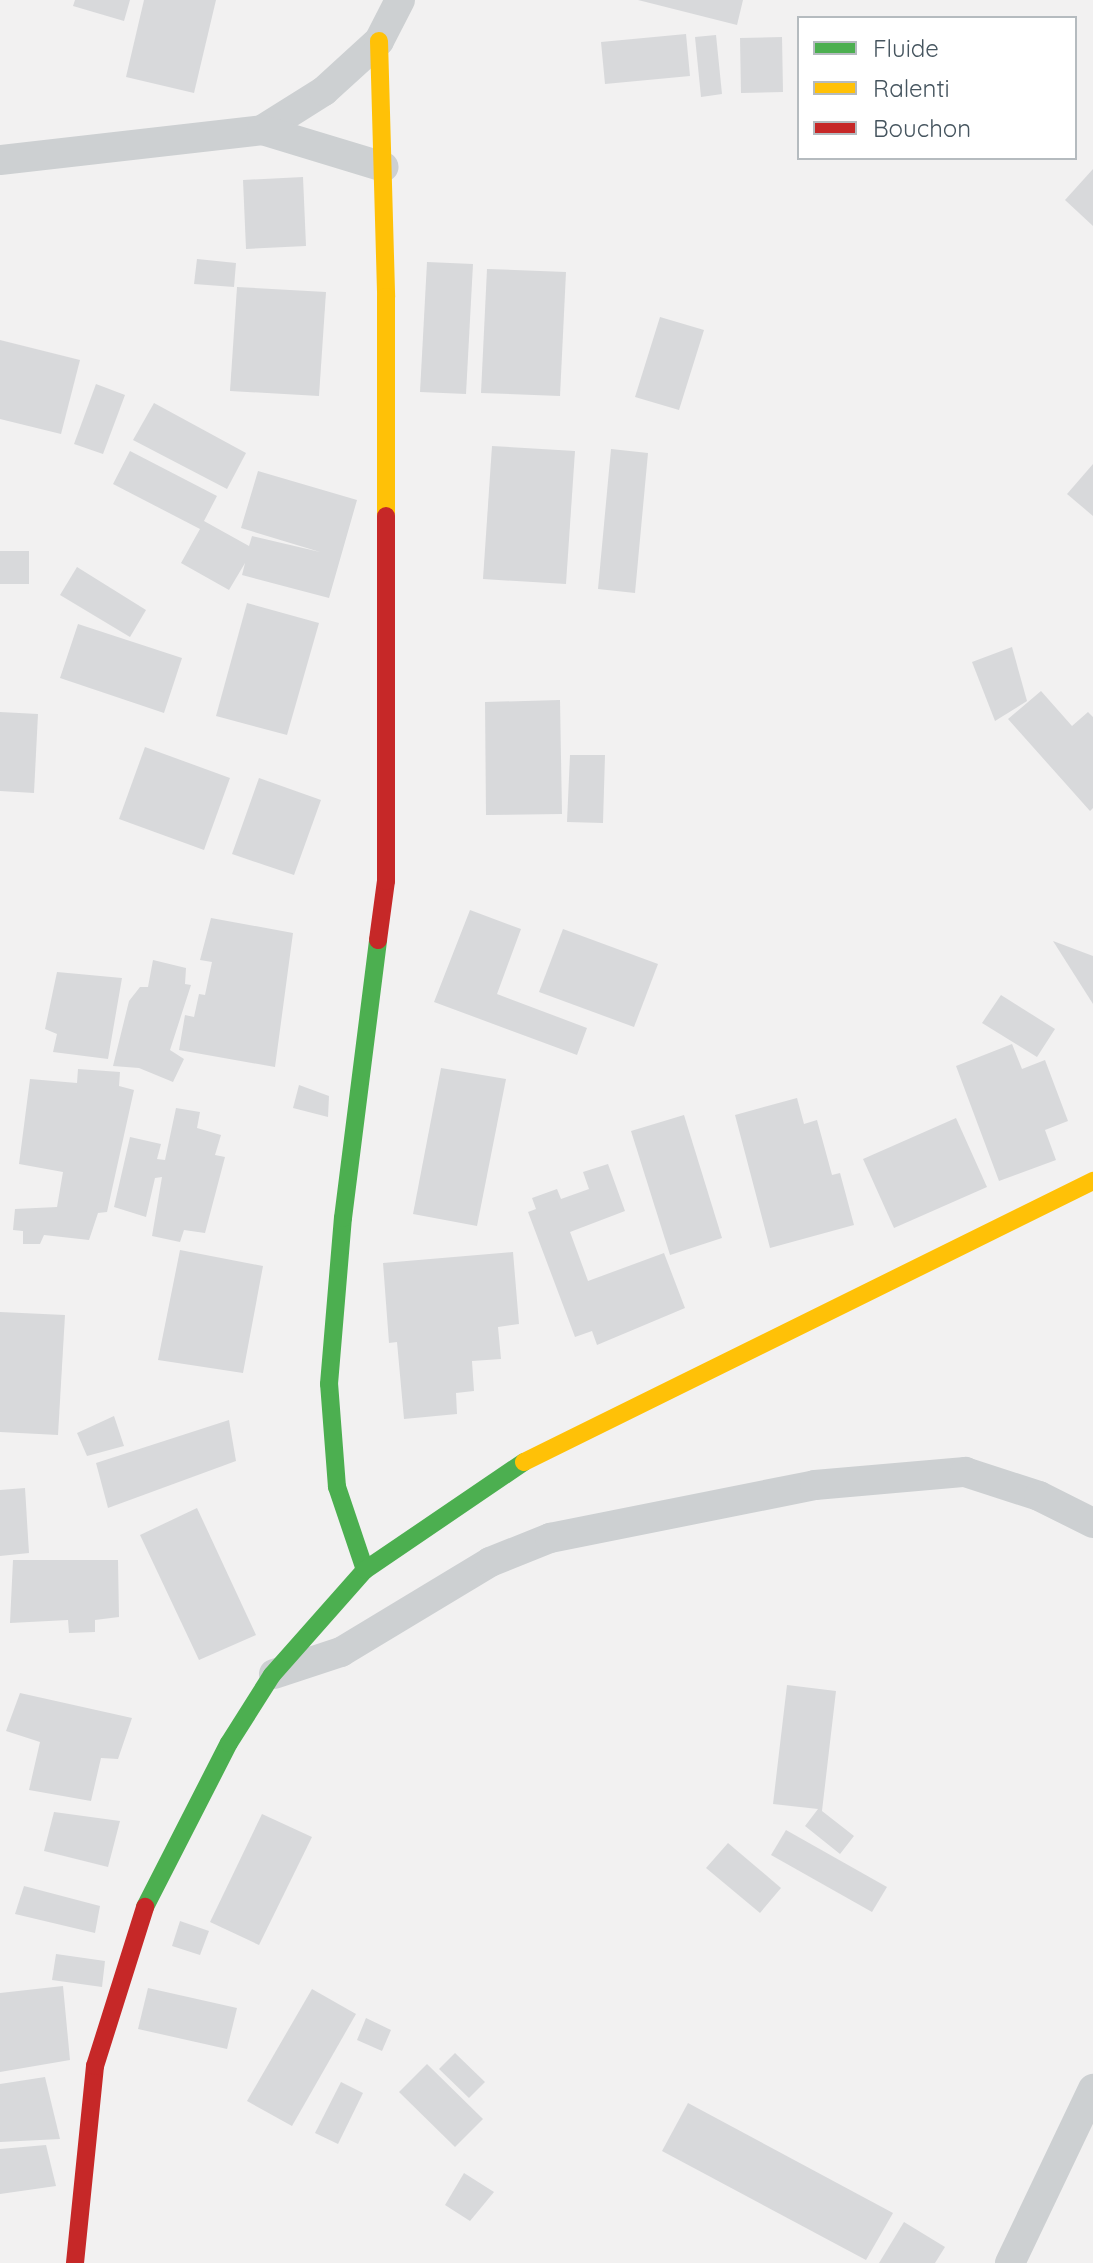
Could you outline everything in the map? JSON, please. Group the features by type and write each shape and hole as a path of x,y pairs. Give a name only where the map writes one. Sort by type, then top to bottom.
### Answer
{"street":[{"path":"262,130 324,91 379,41 400,0"},
{"path":"365,1570 337,1487 329,1384 343,1218 386,881 384,167 379,41"},
{"path":"0,160 262,130 384,167"},
{"path":"75,2263 77,2217 95,2066 140,1916 229,1743 272,1675 365,1570 509,1470 1093,1181"},
{"path":"272,1675 341,1652 490,1562 550,1538 815,1485 965,1472 1039,1496 1093,1523"},
{"path":"1010,2263 1093,2089"}],"building":[{"path":"75,0 130,0 124,21 73,6"},
{"path":"144,0 216,0 194,93 126,77"},
{"path":"638,0 743,0 737,25"},
{"path":"686,34 690,76 605,84 601,42"},
{"path":"716,35 722,94 701,97 695,37"},
{"path":"782,37 783,92 741,93 740,38"},
{"path":"1093,169 1093,226 1065,200"},
{"path":"303,177 306,246 246,249 243,180"},
{"path":"197,259 236,263 234,287 194,284"},
{"path":"427,262 473,264 466,394 420,392"},
{"path":"487,269 566,272 560,396 481,393"},
{"path":"237,287 326,292 319,396 230,391"},
{"path":"660,317 704,330 679,410 635,397"},
{"path":"0,340 80,360 61,434 0,419"},
{"path":"96,384 125,395 103,454 74,444"},
{"path":"154,403 246,453 227,489 133,440"},
{"path":"492,446 575,451 566,584 483,579"},
{"path":"611,449 648,453 635,593 598,589"},
{"path":"130,451 217,496 204,521 249,546 252,536 320,552 241,528 258,471 357,500 329,598 242,575 245,563 229,590 181,563 200,529 113,484"},
{"path":"1093,464 1093,516 1067,494"},
{"path":"0,551 29,551 29,584 0,584"},
{"path":"77,567 146,610 130,637 60,595"},
{"path":"247,603 319,623 287,735 216,716"},
{"path":"78,624 182,658 164,713 60,678"},
{"path":"1012,647 1027,701 995,721 972,662"},
{"path":"1041,691 1072,726 1088,712 1093,717 1093,808 1090,811 1008,719"},
{"path":"560,700 562,814 486,815 485,702"},
{"path":"0,712 38,714 34,793 0,791"},
{"path":"145,747 230,778 204,850 119,819"},
{"path":"570,755 605,755 603,823 567,822"},
{"path":"259,778 321,800 294,875 232,854"},
{"path":"470,910 521,929 497,994 587,1028 577,1055 434,1002"},
{"path":"211,918 293,933 275,1067 179,1050 185,1015 194,1017 199,994 205,995 212,962 200,960"},
{"path":"563,929 658,964 634,1027 539,992"},
{"path":"1053,941 1093,956 1093,1004"},
{"path":"153,960 186,968 185,984 191,985 170,1050 184,1059 173,1082 139,1068 113,1066 129,1001 140,987 148,987"},
{"path":"57,972 122,978 108,1059 53,1052 57,1034 45,1029"},
{"path":"1001,995 1055,1029 1037,1057 982,1023"},
{"path":"1012,1044 1022,1069 1045,1060 1068,1121 1045,1130 1056,1160 999,1181 956,1066"},
{"path":"441,1068 506,1079 477,1226 413,1214"},
{"path":"78,1069 120,1072 119,1086 134,1090 107,1212 98,1213 89,1240 44,1235 40,1244 23,1244 23,1231 13,1230 15,1209 57,1207 63,1172 19,1164 30,1079 77,1083"},
{"path":"299,1085 329,1096 328,1117 293,1108"},
{"path":"797,1098 804,1124 817,1120 832,1175 840,1173 854,1225 770,1248 735,1115"},
{"path":"176,1108 200,1112 197,1128 221,1135 215,1155 225,1157 205,1233 184,1230 180,1242 152,1236 162,1177 155,1178 146,1217 114,1207 130,1137 161,1144 157,1159 165,1160"},
{"path":"684,1115 722,1238 670,1255 631,1131"},
{"path":"956,1118 987,1187 894,1228 863,1159"},
{"path":"608,1164 625,1211 570,1232 588,1281 664,1253 685,1308 597,1345 592,1331 575,1337 528,1212 536,1209 532,1198 557,1189 561,1199 589,1189 583,1172"},
{"path":"180,1250 263,1266 243,1373 158,1360"},
{"path":"513,1252 519,1324 498,1327 501,1359 472,1361 474,1391 456,1393 457,1414 404,1419 397,1342 389,1343 383,1263"},
{"path":"0,1312 65,1315 58,1435 0,1432"},
{"path":"114,1416 124,1446 87,1456 77,1433"},
{"path":"229,1420 236,1461 108,1508 96,1463"},
{"path":"25,1488 29,1553 0,1556 0,1490"},
{"path":"197,1508 256,1635 199,1660 140,1535"},
{"path":"13,1560 118,1560 119,1617 95,1620 95,1632 69,1633 68,1620 10,1623"},
{"path":"787,1685 836,1691 822,1811 854,1836 840,1854 805,1826 818,1809 773,1804"},
{"path":"20,1693 132,1718 118,1759 101,1758 91,1801 29,1790 40,1742 6,1731"},
{"path":"54,1812 120,1821 108,1867 44,1851"},
{"path":"262,1814 312,1837 259,1945 210,1922"},
{"path":"786,1830 887,1887 872,1912 771,1855"},
{"path":"728,1843 781,1888 760,1913 706,1868"},
{"path":"24,1886 100,1906 95,1933 15,1914"},
{"path":"180,1921 209,1931 200,1955 172,1946"},
{"path":"56,1954 105,1961 102,1987 52,1980"},
{"path":"63,1986 70,2060 0,2072 0,1993"},
{"path":"148,1988 237,2008 227,2049 138,2029"},
{"path":"312,1989 356,2014 292,2126 247,2101"},
{"path":"366,2018 391,2030 382,2051 357,2040"},
{"path":"455,2053 485,2082 469,2098 439,2069"},
{"path":"427,2064 483,2119 455,2147 399,2092"},
{"path":"45,2077 60,2139 0,2142 0,2084"},
{"path":"341,2082 363,2093 338,2144 315,2133"},
{"path":"688,2103 893,2213 866,2260 662,2151"},
{"path":"46,2145 56,2186 0,2194 0,2149"},
{"path":"464,2173 494,2192 470,2221 445,2205"},
{"path":"904,2222 945,2247 935,2263 879,2263"}],"traffic: fast":[{"path":"365,1570 337,1487 329,1384 343,1218 378,940"},
{"path":"145,1907 229,1743 272,1675 365,1570 524,1462"}],"traffic: slow":[{"path":"379,41 386,297 386,516"},
{"path":"524,1462 1093,1181"}],"traffic: jam":[{"path":"378,940 386,881 386,516"},
{"path":"75,2263 95,2066 145,1907"}]}
